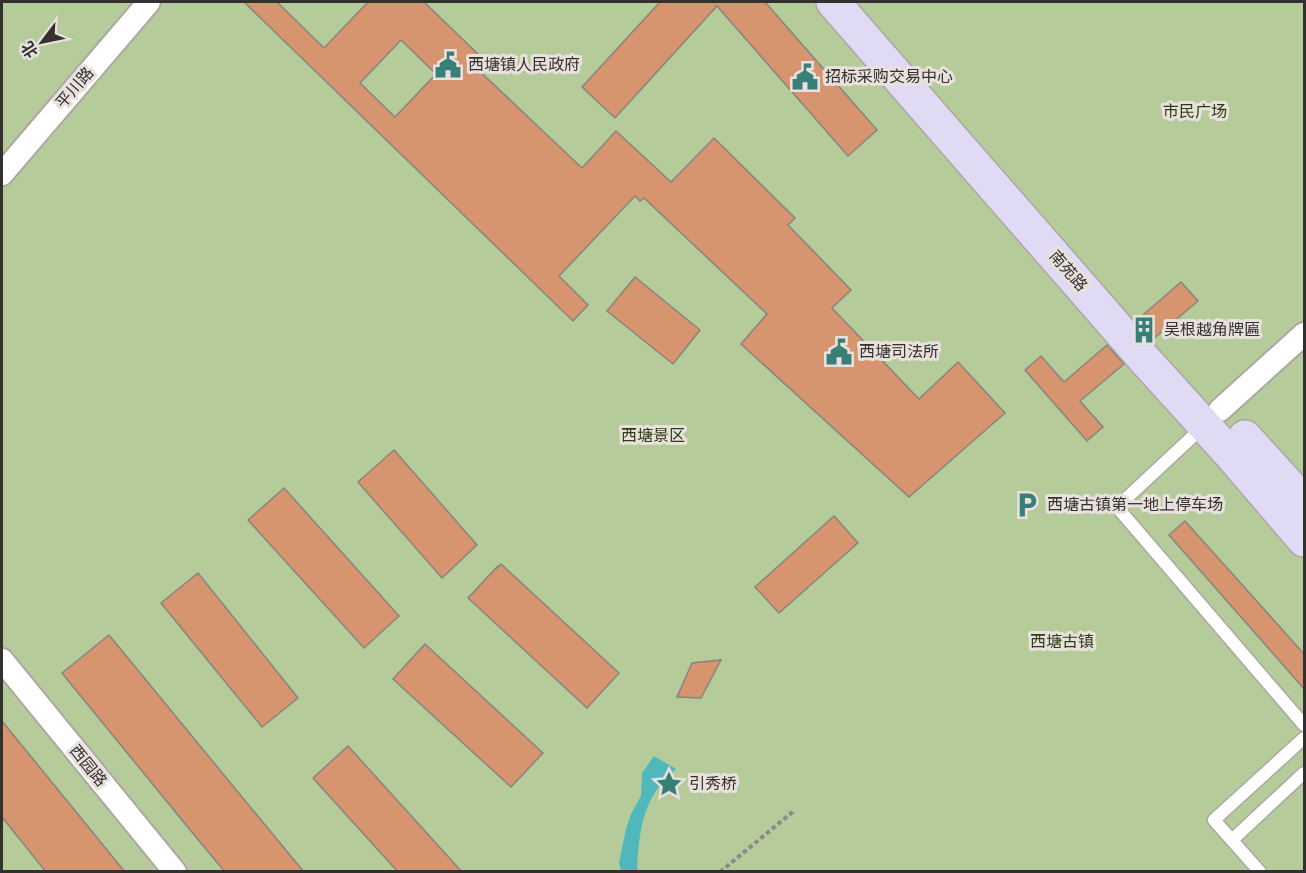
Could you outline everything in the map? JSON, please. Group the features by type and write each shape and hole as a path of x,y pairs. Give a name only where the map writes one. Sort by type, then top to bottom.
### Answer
{"main road":[{"name":"南苑路","path":"833,2 1137,351 1305,502"},
{"name":"南苑路","path":"861,2 1212,418 1233,457 1305,540"}],"street":[{"name":"平川路","path":"2,174 149,2"},
{"path":"1212,418 1305,334"},
{"name":"西园路","path":"2,660 175,872"}],"lane":[{"path":"1212,418 1117,507 1305,725"},
{"path":"1260,872 1214,820 1305,738"},
{"path":"1232,840 1305,773"}],"path":[{"path":"720,872 795,810"}],"green space":[{"name":"西塘景区","path":"2,2 1304,2 1304,871 2,872"}],"water":[{"path":"654,756 676,769 656,790 645,813 640,838 638,871 621,871 619,863 626,829 641,796 642,773"}],"building":[{"path":"244,2 277,2 324,48 368,2 424,2 479,55 471,63 582,168 616,131 671,182 714,138 795,218 788,225 851,290 832,308 919,399 958,362 1005,413 909,497 741,344 767,314 644,198 640,201 635,196 559,276 588,305 573,321","holes":["401,40 436,74 395,117 360,83"]},
{"path":"660,2 765,2 877,130 848,156 717,6 615,118 582,87"},
{"path":"635,277 700,330 673,364 607,311"},
{"path":"1181,282 1198,301 1152,340 1136,321"},
{"path":"1107,345 1124,364 1080,401 1103,427 1087,441 1025,370 1041,356 1064,382"},
{"path":"394,450 477,545 442,578 358,482"},
{"path":"284,488 399,616 364,648 248,520"},
{"path":"834,516 858,543 779,613 755,587"},
{"path":"1185,521 1305,655 1305,690 1169,535"},
{"path":"501,564 619,673 587,708 468,598"},
{"path":"198,573 298,698 262,727 161,603"},
{"path":"109,635 304,872 225,872 186,825 62,673"},
{"path":"425,644 543,753 511,787 393,679"},
{"path":"721,660 701,698 677,697 692,663"},
{"path":"2,721 125,872 46,872 2,817"},
{"path":"348,746 462,872 398,872 313,778"}],"place":[{"name":"西塘镇人民政府","path":"448,65"},
{"name":"招标采购交易中心","path":"805,77"},
{"name":"吴根越角牌匾","path":"1144,330"},
{"name":"西塘司法所","path":"839,352"},
{"name":"西塘古镇第一地上停车场","path":"1027,505"},
{"name":"引秀桥","path":"669,784"}],"park label":[{"name":"市民广场","path":"1195,112"},
{"name":"西塘古镇","path":"1062,642"}]}
